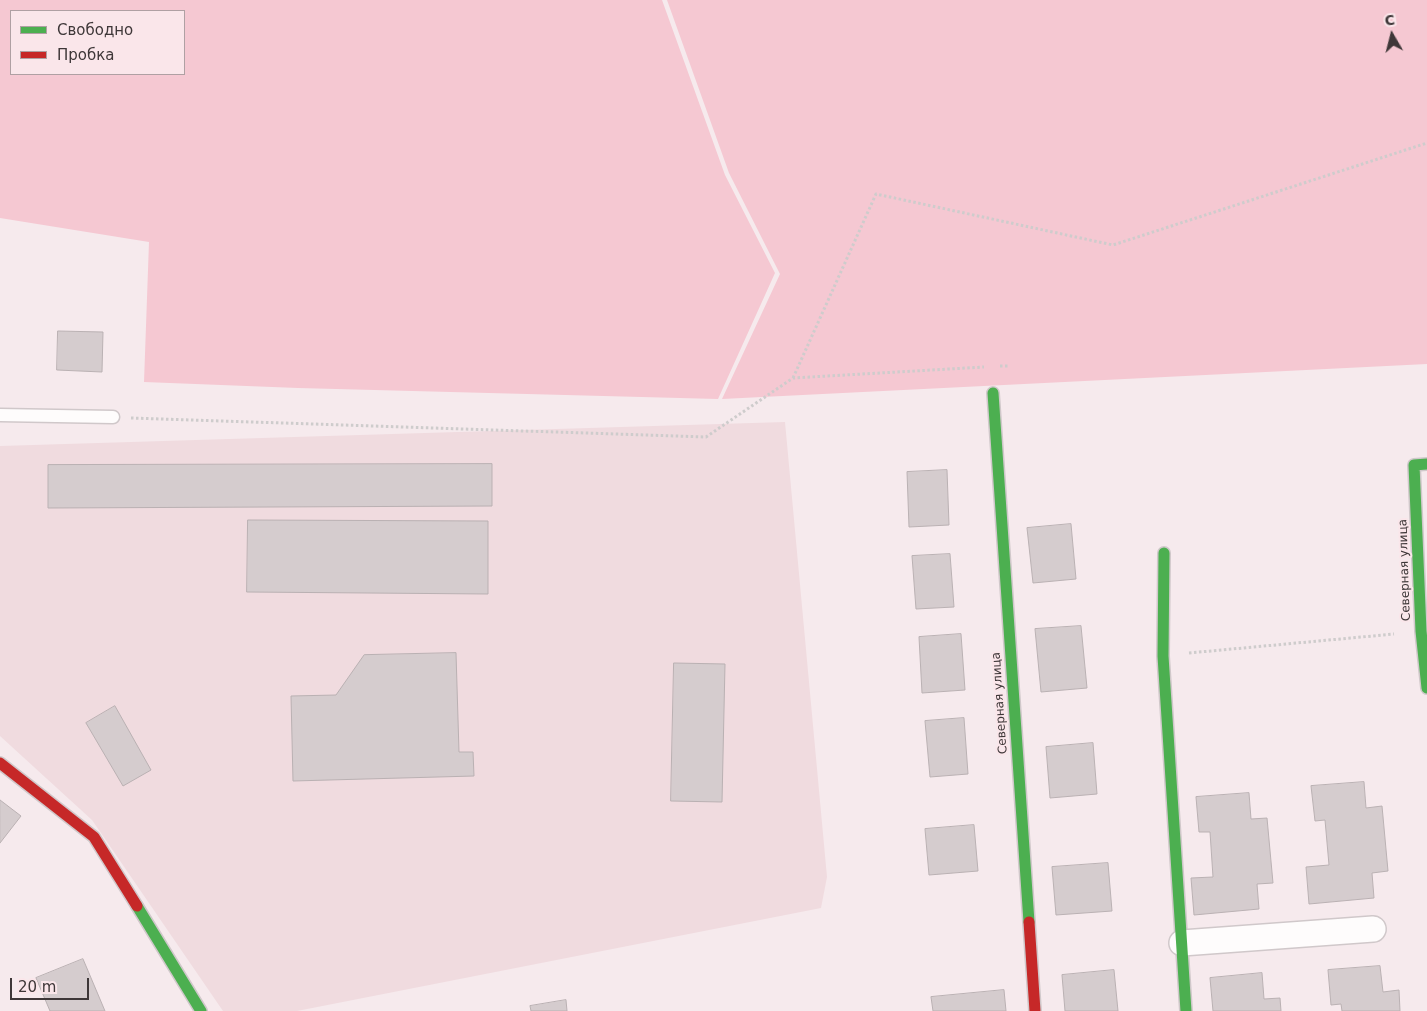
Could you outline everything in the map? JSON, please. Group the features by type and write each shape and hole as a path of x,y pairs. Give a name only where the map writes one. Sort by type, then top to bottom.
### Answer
{"street":[{"name":"Северная улица","path":"993,393 1035,1011"},
{"name":"Северная улица","path":"1427,464 1414,464 1421,631 1427,688"},
{"path":"1164,553 1163,656 1186,1011"},
{"path":"0,763 94,837 201,1011"},
{"path":"1182,943 1373,929"}],"lane":[{"path":"0,415 113,417"}],"path":[{"path":"793,378 876,194 1113,245 1427,143"},
{"path":"998,366 1008,366"},
{"path":"113,417 706,437 793,378 988,367"},
{"path":"1163,656 1421,631"}],"shaded area":[{"path":"0,0 662,0 725,175 775,273 718,399 144,382 149,242 0,218"},
{"path":"667,0 1427,0 1427,364 722,399 780,274 729,173"},
{"path":"785,422 827,877 821,908 297,1011 223,1011 92,820 0,736 0,446"}],"building":[{"path":"58,331 103,332 102,372 57,370"},
{"path":"492,464 492,506 48,508 48,465"},
{"path":"947,470 949,525 909,527 907,472"},
{"path":"248,520 488,521 488,594 247,592"},
{"path":"1071,524 1076,579 1033,583 1027,528"},
{"path":"950,554 954,607 916,609 912,556"},
{"path":"1081,626 1087,688 1041,692 1035,629"},
{"path":"961,634 965,690 922,693 919,637"},
{"path":"456,653 459,752 473,752 474,776 293,781 291,696 336,695 364,655"},
{"path":"674,663 725,664 722,802 671,801"},
{"path":"115,706 151,770 123,786 86,723"},
{"path":"964,718 968,774 930,777 925,721"},
{"path":"1093,743 1097,794 1050,798 1046,747"},
{"path":"1364,782 1366,808 1382,806 1388,871 1372,873 1374,898 1309,904 1306,867 1329,865 1325,820 1315,821 1311,786"},
{"path":"1249,793 1251,819 1267,818 1273,883 1257,884 1259,909 1194,915 1191,878 1213,877 1210,832 1199,832 1196,797"},
{"path":"0,800 21,816 0,843"},
{"path":"974,825 978,871 929,875 925,829"},
{"path":"1108,863 1112,911 1056,915 1052,867"},
{"path":"83,959 105,1011 50,1011 36,978"},
{"path":"1380,966 1383,992 1399,990 1400,1011 1342,1011 1341,1004 1331,1005 1328,970"},
{"path":"1114,970 1118,1011 1065,1011 1062,975"},
{"path":"1262,973 1264,999 1280,998 1281,1011 1213,1011 1210,978"},
{"path":"1004,990 1006,1011 933,1011 931,997"},
{"path":"566,1000 567,1011 531,1011 530,1006"}],"traffic: fast":[{"path":"993,393 1029,922"},
{"path":"1427,464 1414,465 1421,631 1427,688"},
{"path":"1164,553 1163,656 1186,1011"},
{"path":"137,906 201,1011"}],"traffic: jam":[{"path":"0,763 94,837 137,906"},
{"path":"1029,922 1035,1011"}]}
